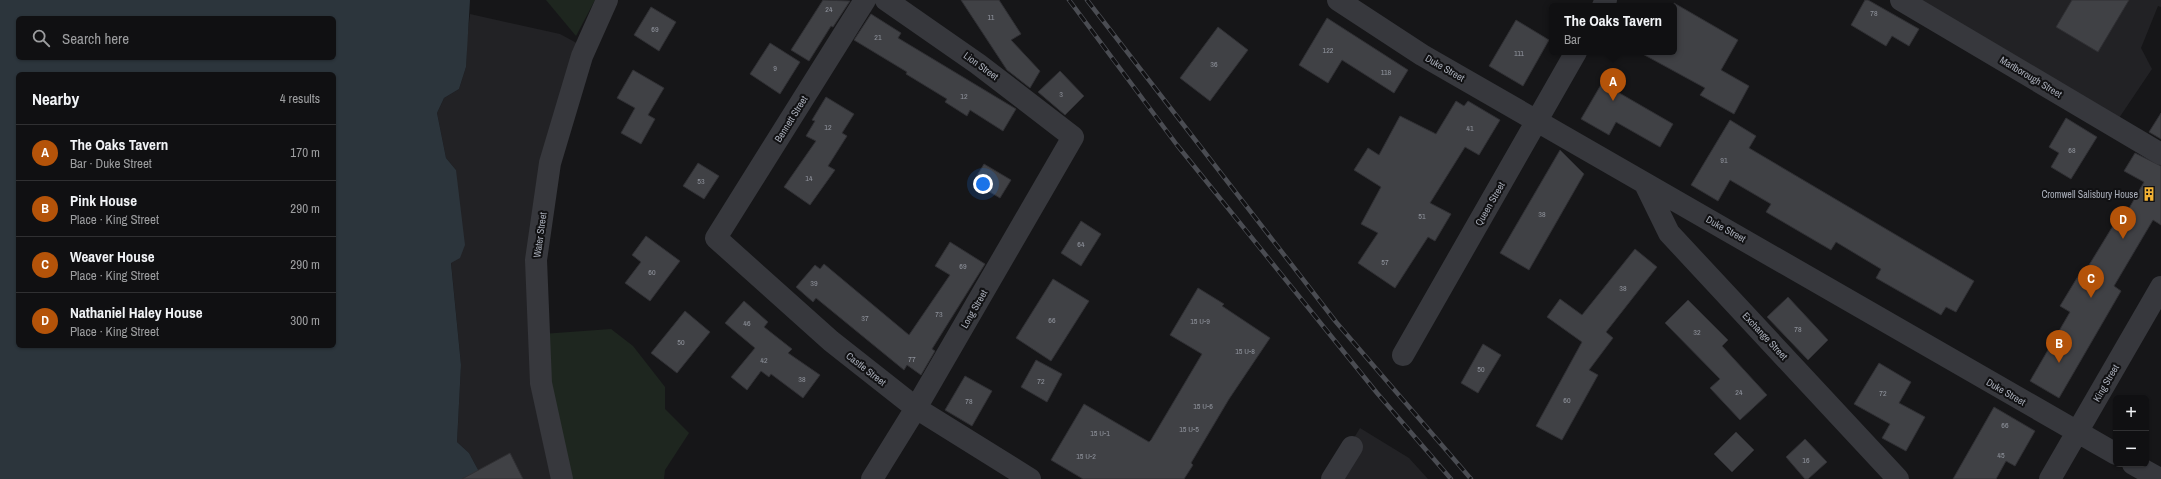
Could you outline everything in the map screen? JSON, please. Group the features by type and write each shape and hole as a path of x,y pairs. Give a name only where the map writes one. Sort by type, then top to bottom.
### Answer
{"street":[{"name":"Water Street","path":"562,479 541,383 536,260 550,163 582,56 607,0"},
{"name":"Bennett Street","path":"716,238 865,0"},
{"name":"Lion Street","path":"886,0 978,64 1073,137"},
{"name":"Duke Street","path":"1338,0 1422,55 2113,452"},
{"name":"Marlborough Street","path":"1901,0 2161,154"},
{"name":"Queen Street","path":"1403,355 1574,55"},
{"name":"Long Street","path":"872,479 916,408 1073,137"},
{"name":"Exchange Street","path":"1645,184 1669,232 1898,479"},
{"name":"Castle Street","path":"716,238 831,341 916,408 1030,479"},
{"name":"King Street","path":"2050,479 2161,287"},
{"path":"1332,479 1352,447"},
{"path":"2138,467 2160,479"}],"shaded area":[{"path":"0,0 470,0 466,67 459,89 444,98 437,113 446,158 456,170 465,245 460,258 451,263 461,365 457,442 469,453 483,479 0,479"},
{"path":"546,0 595,0 576,36"},
{"path":"1904,0 2161,0 2161,7 2158,6 2141,48 2152,69 2115,124"},
{"path":"470,14 560,34 584,47 537,258 563,479 483,479 469,453 457,442 461,365 451,262 456,170 446,158 437,113 444,98 459,89 466,67"},
{"path":"611,329 633,346 665,387 665,409 689,433 665,470 664,479 563,479 542,334"},
{"path":"1360,428 1409,458 1428,479 1329,479"}],"building":[{"path":"823,0 850,1 833,27 831,26 809,61 791,50"},
{"path":"961,0 999,0 1021,34 1011,40 1040,71 1030,88 1007,70"},
{"path":"1865,0 1868,0 1919,29 1909,46 1892,36 1886,46 1851,25"},
{"path":"2072,0 2129,0 2098,52 2056,27"},
{"path":"1677,5 1738,40 1721,70 1749,86 1734,114 1700,95 1705,88 1644,55 1677,55"},
{"path":"651,7 676,22 659,51 634,35"},
{"path":"871,14 901,33 898,38 1016,109 1003,131 970,110 967,116 945,102 947,99 906,74 907,72 854,40"},
{"path":"1327,18 1408,70 1394,93 1342,60 1328,83 1299,65"},
{"path":"1516,20 1549,40 1523,86 1489,66"},
{"path":"1218,27 1248,50 1210,101 1180,78"},
{"path":"770,43 800,62 780,94 750,74"},
{"path":"633,70 664,88 648,115 655,119 641,144 621,133 635,108 617,98"},
{"path":"1060,71 1084,96 1065,115 1038,92"},
{"path":"1602,83 1673,124 1660,147 1616,122 1609,135 1581,119"},
{"path":"826,97 854,114 842,133 847,136 828,166 835,170 810,205 784,187 816,141 806,136 815,121 812,120"},
{"path":"1456,101 1464,106 1468,101 1500,120 1479,155 1465,147 1430,203 1451,214 1435,241 1428,237 1395,288 1358,263 1378,233 1361,224 1381,187 1354,170 1368,148 1379,155 1400,116 1436,134"},
{"path":"2161,113 2161,139 2149,132"},
{"path":"2066,118 2097,137 2071,179 2051,167 2059,153 2049,147"},
{"path":"1730,120 1756,136 1749,148 1974,281 1956,312 1946,307 1941,315 1876,278 1881,269 1836,242 1831,250 1766,212 1771,204 1730,180 1718,201 1691,185"},
{"path":"1560,150 1584,174 1529,270 1500,253"},
{"path":"2135,153 2161,166 2161,225 2153,220 2114,286 2121,291 2059,398 2030,381 2070,312 2060,306 2083,268 2086,270 2119,216 2123,219 2144,182 2124,171"},
{"path":"698,163 719,176 704,199 683,186"},
{"path":"984,164 1011,180 1000,198 973,182"},
{"path":"1081,221 1101,234 1081,266 1061,253"},
{"path":"646,236 680,261 650,301 625,283 641,262 632,255"},
{"path":"950,242 985,264 932,349 935,351 921,375 907,365 904,370 816,298 813,302 796,287 815,265 820,269 824,264 909,335 950,275 935,266"},
{"path":"1635,249 1657,267 1606,332 1613,338 1589,370 1598,375 1562,440 1536,426 1582,342 1547,317 1560,299 1582,315"},
{"path":"1053,279 1089,301 1051,361 1016,338"},
{"path":"1198,288 1224,304 1222,306 1270,338 1229,399 1191,463 1193,465 1184,479 1083,479 1051,460 1084,404 1149,442 1151,440 1202,354 1170,335"},
{"path":"1788,297 1828,340 1808,360 1767,317"},
{"path":"1688,300 1728,340 1722,346 1767,395 1740,420 1710,388 1720,379 1665,323"},
{"path":"744,301 768,322 764,327 792,349 788,353 820,375 803,398 771,374 769,377 761,371 747,390 731,377 755,348 725,323"},
{"path":"685,311 710,332 677,373 651,353"},
{"path":"1483,344 1501,355 1478,393 1461,383"},
{"path":"1036,360 1062,374 1047,402 1021,387"},
{"path":"1879,363 1911,382 1899,403 1925,417 1906,451 1882,438 1890,424 1854,404"},
{"path":"965,376 992,391 972,426 945,410"},
{"path":"1994,407 2035,431 2015,466 2006,461 1996,479 1953,479"},
{"path":"1736,432 1754,450 1732,472 1714,454"},
{"path":"1805,439 1827,462 1808,479 1805,479 1786,457"},
{"path":"510,453 523,479 462,479"}],"railway":[{"path":"1069,0 1177,145 1377,393 1451,479"},
{"path":"1087,0 1336,322 1471,479"}],"place":[{"name":"The Oaks Tavern","path":"1613,101"},
{"name":"Cromwell Salisbury House","path":"2149,194"},
{"name":"Nathaniel Haley House","path":"2123,239"},
{"name":"Weaver House","path":"2091,298"},
{"name":"Pink House","path":"2059,363"}]}
